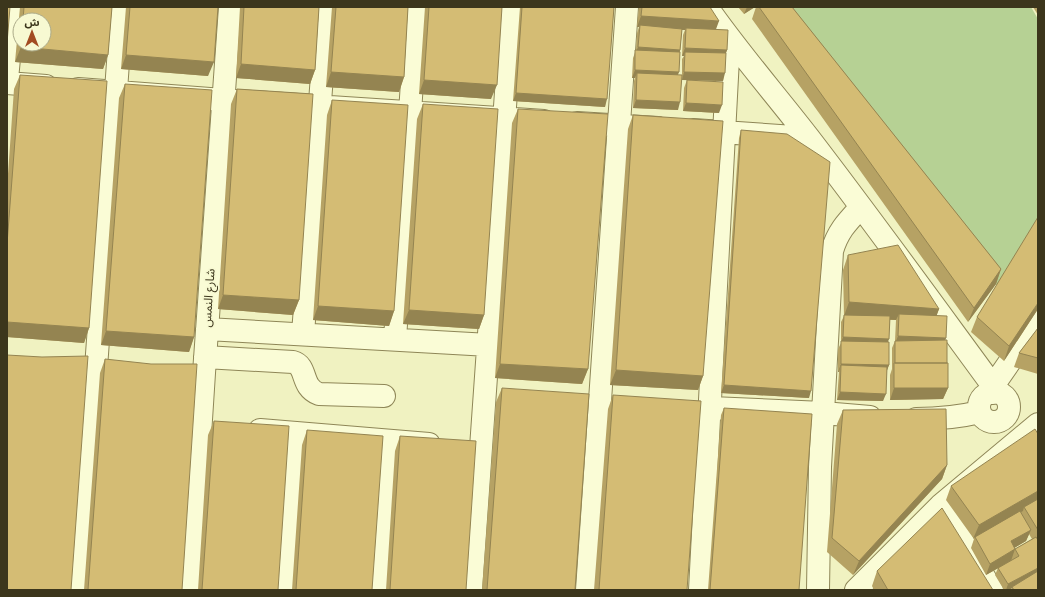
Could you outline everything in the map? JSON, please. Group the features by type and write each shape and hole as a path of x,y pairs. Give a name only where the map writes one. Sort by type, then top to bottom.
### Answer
{"street":[{"path":"7,79 14,7"},
{"path":"80,590 122,7"},
{"name":"شارع النمس","path":"190,590 209,426 204,365 230,7"},
{"path":"303,334 327,7"},
{"path":"396,339 417,7"},
{"path":"471,590 482,449 494,396 489,345 512,7"},
{"path":"587,590 609,404 618,126 627,7"},
{"path":"707,7 729,39 809,138 861,207 993,389 1008,402 1008,414 1004,418 996,422 987,420 980,412 982,400 993,389 1038,321"},
{"path":"700,590 729,39"},
{"path":"7,83 223,100 618,126 724,131 809,138"},
{"path":"818,590 820,467 832,251 837,237 847,222 861,207"},
{"path":"207,328 489,345"},
{"path":"181,372 204,365 296,363 301,367 307,386 319,394 384,396"},
{"path":"74,366 119,368"},
{"path":"578,402 609,404"},
{"path":"686,407 823,413 890,419 933,419 980,412"},
{"path":"856,590 940,505 1035,434 1009,409"},
{"path":"240,428 482,449"},
{"path":"285,590 296,433"},
{"path":"377,590 388,441"},
{"path":"940,505 992,590"}],"green space":[{"path":"786,7 1031,7 1038,19 1038,226 1000,290"}],"building":[{"path":"7,7 10,7 7,43"},
{"path":"24,7 112,7 108,55 52,50 52,12 24,12"},
{"path":"130,7 218,7 214,62 126,55"},
{"path":"244,7 319,7 315,70 241,64"},
{"path":"336,7 408,7 404,77 331,72"},
{"path":"429,7 502,7 497,85 424,80"},
{"path":"522,7 614,7 607,99 516,93"},
{"path":"642,7 710,7 719,21 641,16"},
{"path":"759,7 792,7 1001,269 974,308"},
{"path":"640,25 682,29 680,50 638,47"},
{"path":"686,28 728,30 727,50 685,48"},
{"path":"635,50 680,52 679,72 635,70"},
{"path":"685,52 726,53 725,73 684,72"},
{"path":"637,73 682,75 680,102 636,100"},
{"path":"20,75 107,81 89,328 7,322 7,244"},
{"path":"687,80 723,82 722,105 686,103"},
{"path":"125,84 212,90 194,337 106,331"},
{"path":"237,89 313,94 299,300 223,295"},
{"path":"332,100 408,105 394,311 318,306"},
{"path":"423,104 498,109 484,315 409,310"},
{"path":"518,109 608,114 588,369 500,364"},
{"path":"633,115 723,121 703,376 616,370"},
{"path":"741,130 787,134 830,162 811,391 724,385"},
{"path":"1038,217 1038,303 1009,346 977,317"},
{"path":"898,245 939,309 849,302 848,255"},
{"path":"899,314 947,316 946,338 898,336"},
{"path":"844,315 890,316 889,339 843,337"},
{"path":"1038,328 1038,358 1019,353"},
{"path":"947,340 947,363 895,363 895,341"},
{"path":"841,341 889,342 889,365 841,364"},
{"path":"7,355 42,357 88,356 71,590 7,590"},
{"path":"105,359 151,364 197,364 182,590 88,590"},
{"path":"894,363 948,363 948,388 894,388"},
{"path":"841,365 887,367 886,394 840,392"},
{"path":"502,388 589,394 575,590 487,590"},
{"path":"613,395 701,401 687,590 599,590"},
{"path":"724,408 812,414 799,590 710,590"},
{"path":"946,409 947,465 859,561 832,538 843,410"},
{"path":"214,421 289,426 278,590 202,590"},
{"path":"1035,429 1038,434 1038,491 979,525 951,486"},
{"path":"307,430 383,436 372,590 296,590"},
{"path":"400,436 476,441 466,590 390,590"},
{"path":"1038,499 1038,530 1024,507"},
{"path":"942,508 993,590 888,590 877,571"},
{"path":"1020,511 1031,530 1011,541 1015,549 990,564 975,537"},
{"path":"1036,537 1038,540 1038,568 1008,584 998,568 1019,556 1015,549"},
{"path":"1038,571 1038,590 1014,590 1012,587"}]}
